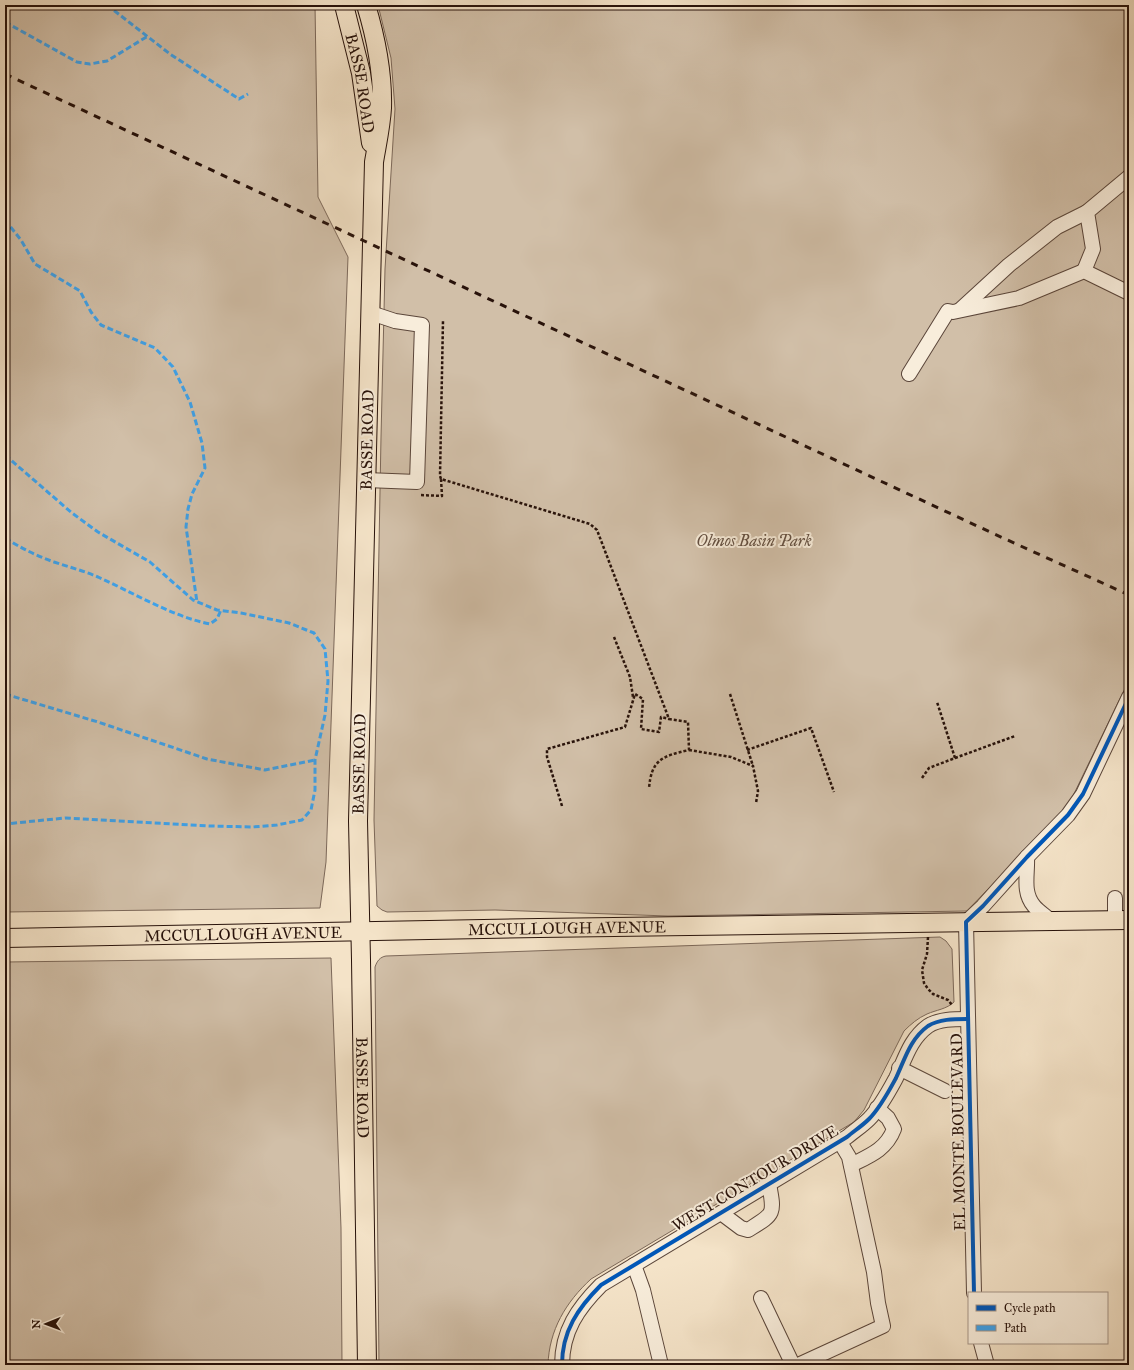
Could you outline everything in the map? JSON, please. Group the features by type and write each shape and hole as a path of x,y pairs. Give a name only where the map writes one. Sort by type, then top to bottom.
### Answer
{"main road":[{"name":"BASSE ROAD","path":"344,5 361,73 374,162"},
{"name":"BASSE ROAD","path":"366,5 378,55 382,108 374,162 358,821 361,931 366,1365"},
{"name":"MCCULLOUGH AVENUE","path":"5,938 361,931 454,931 539,928 1122,920"}],"street":[{"path":"960,311 1008,265 1057,227 1088,212 1129,177"},
{"path":"908,374 948,312 960,311 1019,298 1084,271 1092,249 1088,212"},
{"path":"1084,271 1129,293"},
{"path":"366,480 417,482 422,324 395,321 377,315 370,315"},
{"path":"966,922 983,906 1027,857 1068,815 1083,794 1129,697"},
{"path":"1027,857 1028,871 1026,883 1028,895 1035,907 1051,921"},
{"path":"1115,898 1122,920"},
{"name":"EL MONTE BOULEVARD","path":"966,922 974,1292"},
{"name":"WEST CONTOUR DRIVE","path":"562,1365 566,1339 573,1318 586,1300 601,1285 840,1142 869,1119 896,1077 910,1046 928,1026 938,1022 967,1019"},
{"path":"899,1068 945,1091"},
{"path":"851,1166 875,1153 890,1139 894,1129 888,1118 877,1108"},
{"path":"798,1365 883,1326 874,1272 849,1156 840,1142"},
{"path":"721,1213 741,1228 748,1230 768,1217 772,1211 773,1203 769,1184"},
{"path":"634,1265 643,1290 661,1365"},
{"path":"761,1298 793,1365"},
{"path":"981,1344 987,1365"}],"path":[{"path":"420,495 442,496 440,476 443,320"},
{"path":"441,479 590,524 597,530 669,719"},
{"path":"614,637 630,677 633,700"},
{"path":"562,806 547,757 547,749 625,727 635,694 643,699 641,729 659,732 661,717 688,722 688,750"},
{"path":"730,694 753,766 758,791 756,803"},
{"path":"937,702 955,758"},
{"path":"747,750 811,728 834,792"},
{"path":"922,778 929,768 1015,736"},
{"path":"649,789 650,777 657,762 672,754 688,750 731,757 753,766"},
{"path":"928,936 928,954 922,970 924,982 928,990 933,994 948,1000 952,1005"}],"green space":[{"path":"5,5 315,5 318,197 348,257 326,862 320,908 5,912"},
{"name":"Olmos Basin Park","path":"378,5 1129,5 1129,680 1071,800 1057,817 967,911 668,916 495,910 387,912 377,906 374,820 381,437 385,269 395,109 391,58"},
{"path":"940,937 946,941 952,949 954,1002 945,1008 921,1017 904,1031 864,1110 854,1122 591,1279 574,1297 555,1328 549,1352 548,1365 379,1365 375,967 380,958 386,956"},
{"path":"331,958 341,1228 342,1365 5,1365 5,962"}],"railway":[{"path":"5,74 1003,538 1129,595"}],"marked path":[{"path":"107,5 170,54 239,99 248,94"},
{"path":"5,22 77,62 90,64 107,61 148,36"},
{"path":"5,220 21,240 35,264 80,291 91,312 101,325 155,348 173,367 190,402 202,443 205,468 192,494 188,509 186,527 197,602"},
{"path":"5,455 72,513 98,532 150,562 193,600 217,610 241,613 289,623 314,633 325,649 328,681 325,715 315,760 315,790 311,810 302,820 277,825 252,827 65,818 5,824"},
{"path":"5,538 41,557 98,577 181,616 210,624 217,619 221,610"},
{"path":"5,694 98,722 207,759 265,770 315,760"}],"cycle path":[{"path":"974,1292 966,922 983,906 1027,857 1068,815 1083,794 1129,697"},
{"path":"562,1365 565,1341 568,1331 585,1302 601,1285 847,1137 864,1124 881,1105 896,1078 912,1043 922,1031 928,1026 937,1022 952,1019 967,1019"}]}
